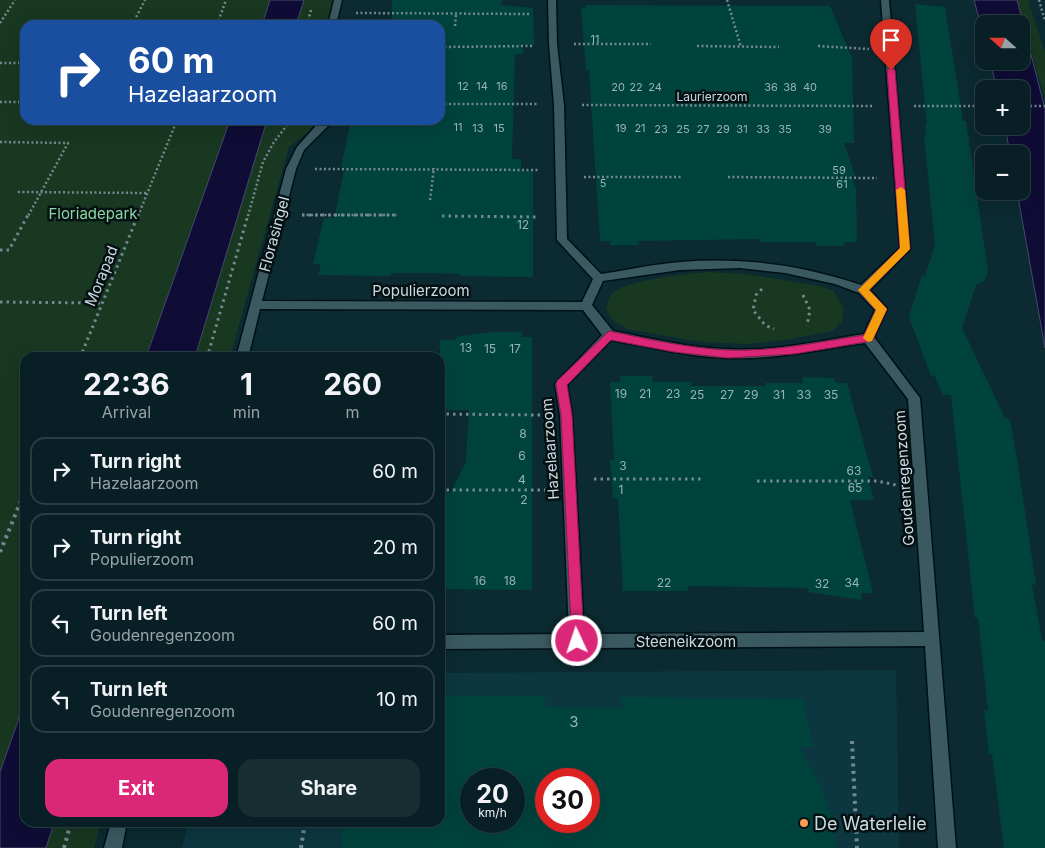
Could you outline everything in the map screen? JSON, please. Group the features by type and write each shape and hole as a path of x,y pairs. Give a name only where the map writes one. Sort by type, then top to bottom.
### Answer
{"street":[{"path":"333,20 338,0"},
{"path":"552,0 553,45 559,104 562,240 599,278"},
{"path":"863,290 905,249 885,0"},
{"name":"Florasingel","path":"244,352 291,169 300,149 324,125"},
{"path":"740,264 784,269 837,281 863,290 881,309 868,338 794,350 728,354 674,348 609,335 586,306 599,278 680,266 740,264"},
{"name":"Populierzoom","path":"256,305 586,306"},
{"name":"Hazelaarzoom","path":"577,641 566,415 561,384 609,335"},
{"name":"Goudenregenzoom","path":"868,338 914,398 947,848"},
{"name":"Steeneikzoom","path":"445,642 932,639"},
{"path":"112,848 118,827"}],"path":[{"path":"0,23 15,0"},
{"path":"135,20 146,0"},
{"path":"218,20 226,0"},
{"path":"727,0 741,47"},
{"path":"1039,0 1045,21"},
{"path":"335,13 553,14"},
{"path":"455,26 456,14"},
{"path":"445,46 651,44"},
{"path":"697,46 779,47"},
{"path":"818,46 889,51"},
{"path":"0,63 20,64"},
{"path":"0,102 20,102"},
{"name":"Laurierzoom","path":"445,104 975,106"},
{"path":"1030,106 1045,106"},
{"name":"Morapad","path":"82,352 175,125"},
{"path":"209,352 263,162 274,142 287,125"},
{"path":"0,142 68,143 9,250 0,250"},
{"path":"430,200 434,168"},
{"path":"291,169 434,168 682,177"},
{"path":"728,177 900,178"},
{"path":"18,192 147,193"},
{"path":"279,215 397,216"},
{"path":"442,216 561,217"},
{"path":"766,286 756,295 753,310 765,325 779,331"},
{"path":"798,290 808,300 810,316 805,331"},
{"path":"0,302 102,303"},
{"path":"445,414 566,415"},
{"path":"445,490 703,479"},
{"path":"758,481 877,481 920,490"},
{"path":"0,552 20,503"},
{"path":"852,741 857,848"},
{"path":"64,848 70,827"},
{"path":"301,848 304,827"}],"shaded area":[{"path":"270,0 304,0 298,20 264,20"},
{"path":"974,0 1017,0 1021,15 978,15"},
{"path":"1030,51 1045,109 1045,348 1019,200 1030,200 1030,145 1008,145 1007,135 1030,135 1030,80 995,80 992,70 1030,70"},
{"path":"228,125 265,125 197,352 148,352"},
{"path":"896,670 899,848 182,848 187,827 445,827 445,673"},
{"path":"20,715 20,827 53,827 46,848 0,848 0,772"}],"green space":[{"name":"Floriadepark","path":"0,0 270,0 264,20 20,20 20,125 228,125 148,352 20,352 20,715 0,772"},
{"path":"304,0 333,0 327,20 298,20"},
{"path":"1017,0 1028,0 1045,52 1045,99 1030,46 1030,15 1021,15"},
{"path":"265,125 313,125 308,132 289,147 231,352 197,352"},
{"path":"707,272 746,274 820,286 834,291 844,309 842,321 832,331 786,340 747,344 700,342 627,329 612,320 606,308 612,294 630,285 657,278"},
{"path":"53,827 100,827 94,848 46,848"}],"building":[{"path":"392,0 502,0 501,5 533,8 534,45 523,45 523,54 515,54 512,159 521,159 521,171 533,171 533,277 459,276 459,274 431,273 391,273 391,276 318,275 321,264 313,264 324,218 334,218 345,167 341,167 350,125 445,125 445,20 392,20"},
{"path":"915,4 945,7 963,121 966,121 975,183 975,200 978,200 988,272 984,281 976,285 962,328 1005,418 1010,419 1018,465 1036,585 1032,584 1042,640 1045,641 1045,848 1004,848 992,754 989,754 984,710 988,711 978,618 975,618 951,395 943,395 934,375 931,376 909,317 922,275 925,276 935,245 924,136 926,136 925,125 927,125"},
{"path":"585,5 830,6 852,58 854,143 844,143 855,176 851,176 856,189 857,242 844,242 845,246 817,246 815,242 760,242 759,239 638,241 639,245 610,245 610,241 600,241 589,70 586,70 581,8 585,8"},
{"path":"491,332 522,332 522,337 532,337 532,590 445,589 445,493 450,493 466,462 469,410 445,410 445,352 440,352 440,340 456,340 456,337"},
{"path":"620,376 652,376 653,382 691,382 691,386 766,386 765,383 803,383 802,377 834,378 836,383 847,383 873,477 868,477 874,500 850,500 873,593 861,593 862,600 808,592 807,588 688,586 688,591 623,591 618,498 613,498 610,460 614,460 610,382 620,382"},
{"path":"445,696 545,696 546,707 622,708 621,697 803,699 813,747 800,747 823,791 830,813 837,848 342,848 341,827 445,827"}],"slow traffic":[{"path":"868,338 881,309 863,290 905,249 901,190"}],"place":[{"name":"De Waterlelie","path":"804,823"}],"route":[{"path":"577,641 566,415 561,384 609,335 674,348 728,354 794,350 868,338 881,309 863,290 905,249 891,70"}]}
